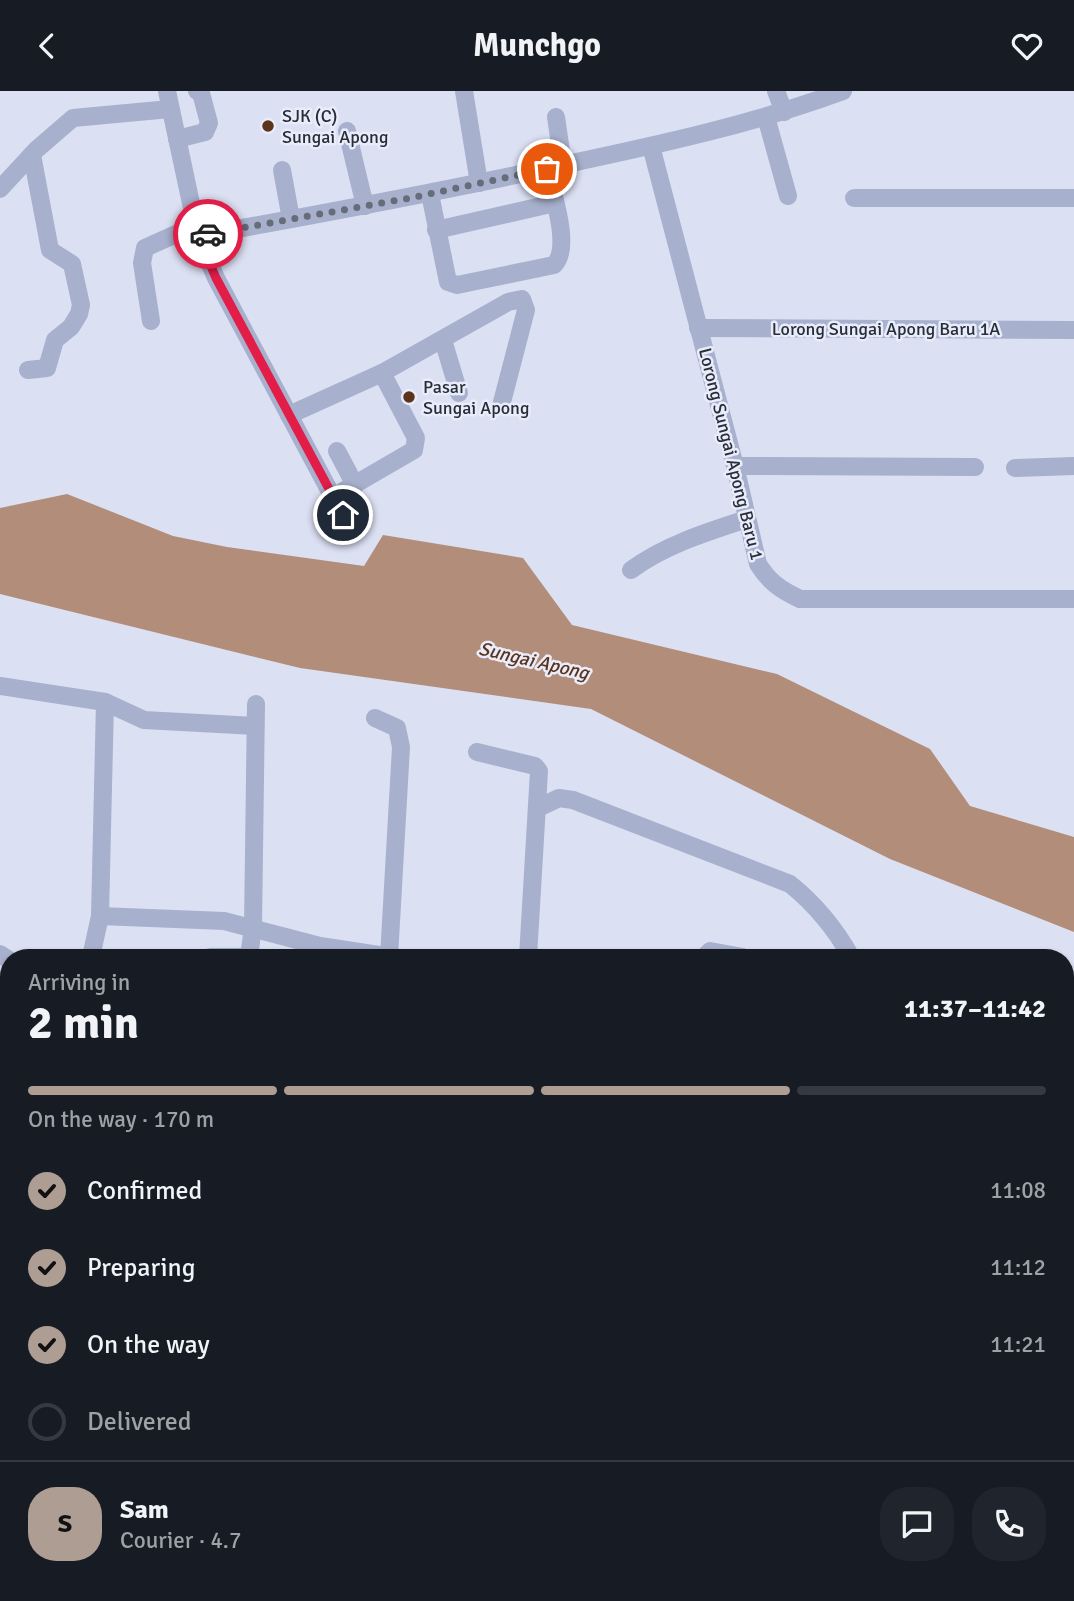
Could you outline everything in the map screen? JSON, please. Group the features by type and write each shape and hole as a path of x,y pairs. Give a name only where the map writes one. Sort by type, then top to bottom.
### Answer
{"street":[{"path":"0,188 73,118 190,91"},
{"path":"177,139 205,132 209,123 201,93 197,91"},
{"path":"464,91 479,183"},
{"path":"776,91 784,112"},
{"path":"151,321 142,263 145,248 197,231 291,219 430,194 651,146 784,112 843,91"},
{"path":"168,98 197,231 216,278 352,533"},
{"path":"430,194 448,282 457,285 554,265 561,259 564,245 555,204 556,117"},
{"path":"766,117 788,196"},
{"path":"347,131 365,206"},
{"name":"Lorong Sungai Apong Baru 1","path":"651,146 758,564 766,578 780,590 800,599 1074,599"},
{"path":"28,370 47,368 55,340 71,327 81,305 75,269 50,250 32,155"},
{"path":"282,170 291,219"},
{"path":"855,198 1074,198"},
{"path":"436,230 555,204"},
{"path":"289,415 382,373 508,302 522,299 526,310 501,406"},
{"name":"Lorong Sungai Apong Baru 1A","path":"698,328 1074,330"},
{"path":"443,340 459,393"},
{"path":"333,497 414,450 416,437 382,373"},
{"path":"337,451 355,485"},
{"path":"735,466 975,467"},
{"path":"1015,468 1074,466"},
{"path":"631,570 650,556 702,533 747,519"},
{"path":"0,686 105,702 144,720 255,726"},
{"path":"93,949 100,916 105,702"},
{"path":"250,949 253,927 256,704"},
{"path":"375,717 397,728 401,747 390,949"},
{"path":"477,752 538,769 529,949"},
{"path":"538,808 559,798 573,800 790,884 808,899 836,931 846,949"},
{"path":"100,916 224,921 253,927 314,949"}],"water":[{"name":"Sungai Apong","path":"67,494 173,536 227,547 364,566 383,535 523,558 572,625 777,674 930,749 970,806 1074,837 1074,932 890,859 591,709 300,668 0,594 0,508"}],"way so far":[{"path":"208,234 410,198 547,169"}],"place":[{"name":"SJK (C) Sungai Apong","path":"268,126"},
{"name":"Pasar Sungai Apong","path":"409,397"}],"route":[{"path":"208,234 198,236 216,278 343,515"}]}
